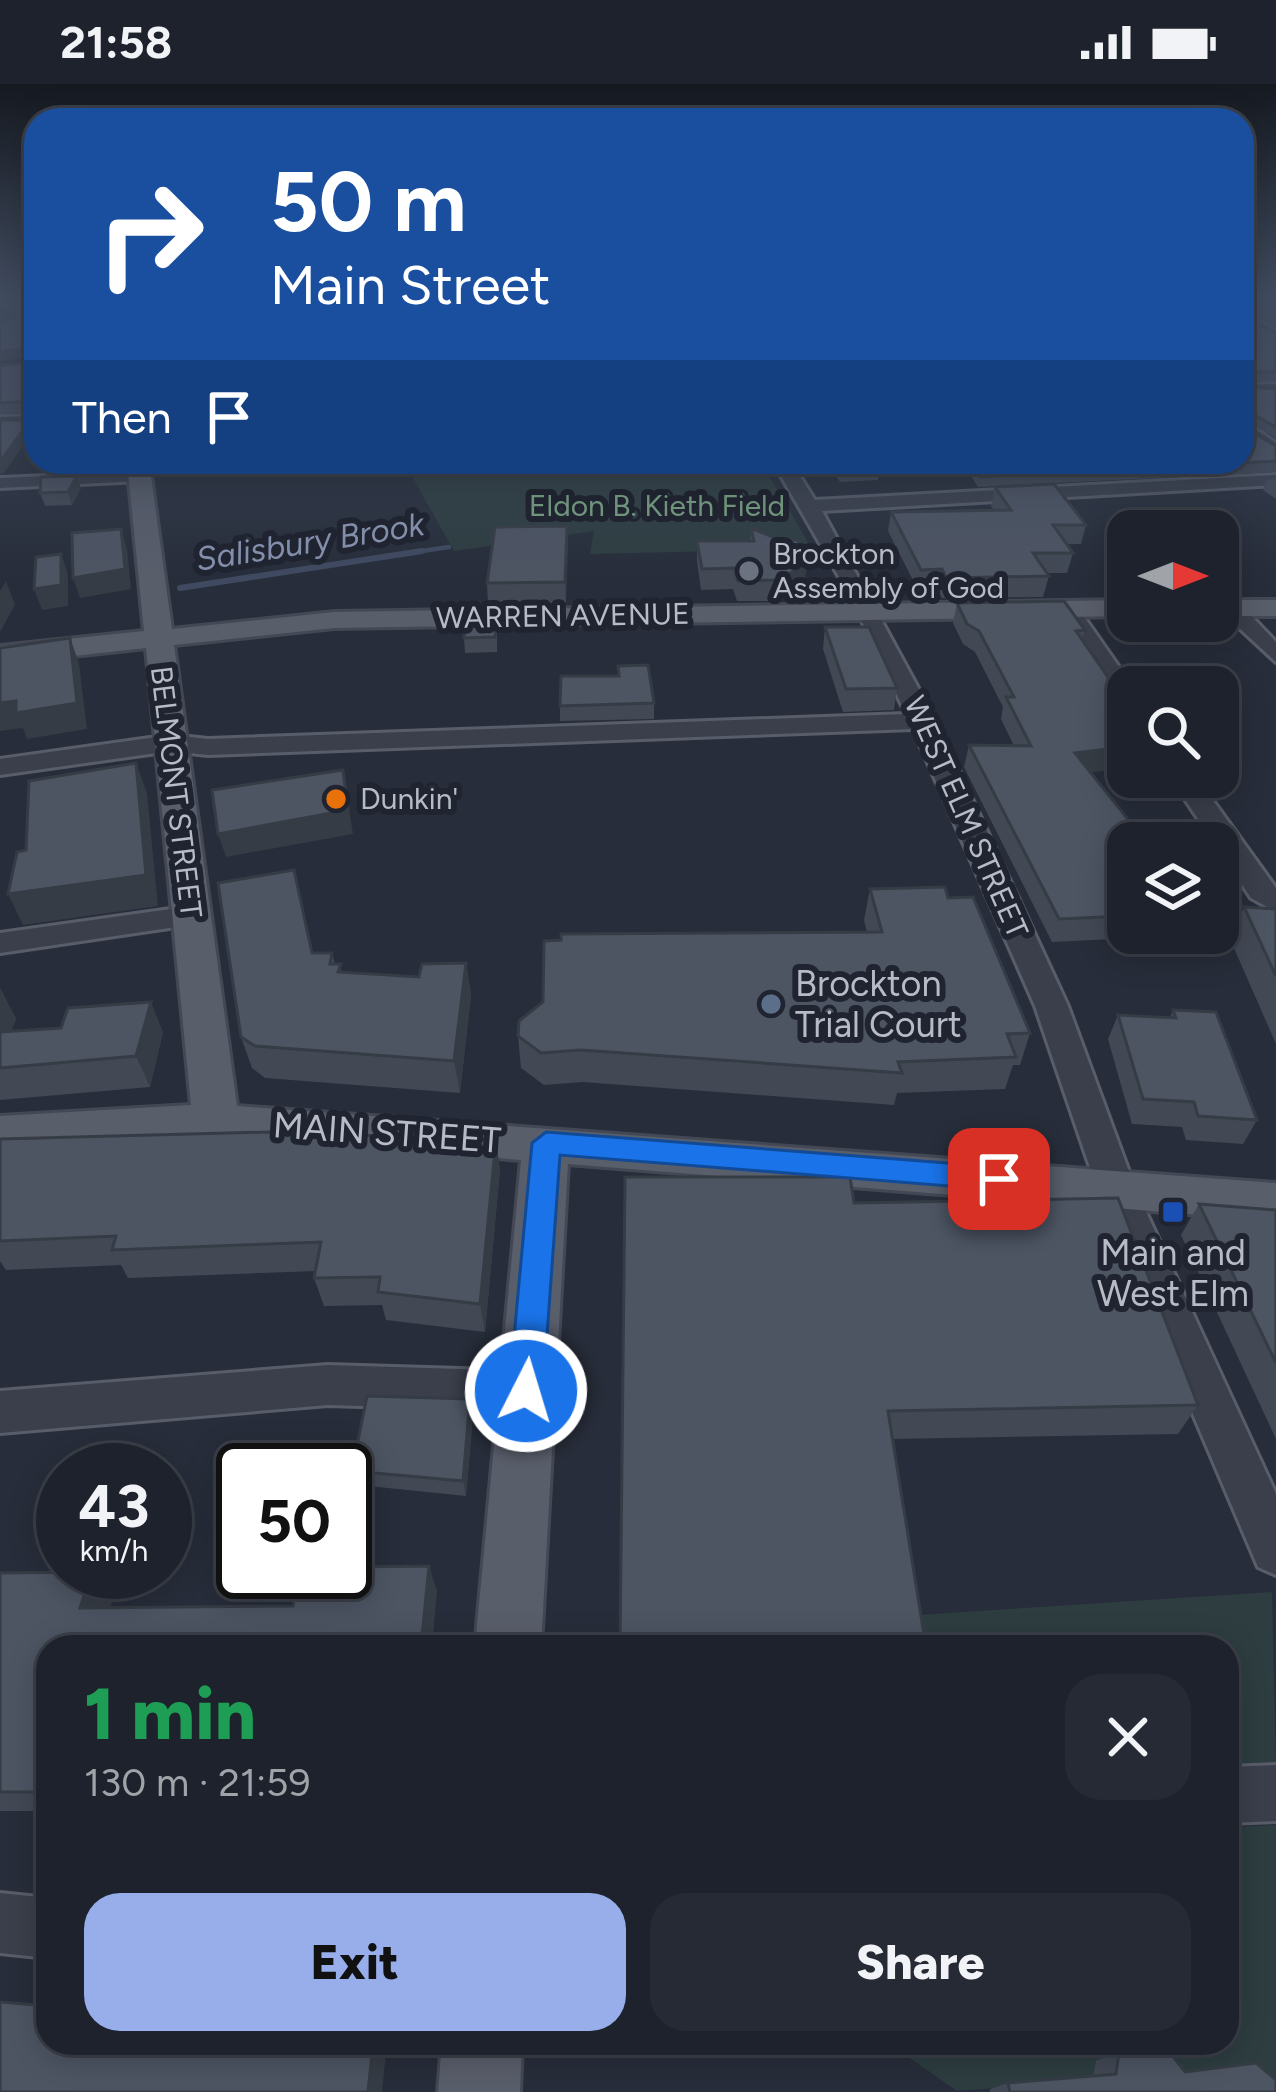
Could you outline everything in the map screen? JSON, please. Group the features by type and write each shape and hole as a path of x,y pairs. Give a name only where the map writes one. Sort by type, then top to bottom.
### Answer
{"main road":[{"name":"BELMONT STREET","path":"140,474 216,1122"},
{"name":"WARREN AVENUE","path":"0,655 334,620 1107,608"},
{"path":"1239,608 1276,608"},
{"name":"MAIN STREET","path":"0,1133 216,1122 546,1143 1276,1202"},
{"path":"509,1635 546,1143"},
{"path":"478,2092 481,2055"}],"street":[{"path":"0,483 89,474"},
{"name":"WEST ELM STREET","path":"790,474 871,611 1009,909 1103,1138 1116,1188 1276,1550"},
{"path":"1113,474 1131,488"},
{"path":"811,506 1276,480"},
{"path":"1067,609 1107,667"},
{"path":"1239,622 1276,655"},
{"path":"0,767 171,742 208,747 923,721"},
{"path":"1197,798 1262,892 1276,903"},
{"path":"0,943 192,916"},
{"path":"0,1412 328,1385 526,1391"},
{"path":"1239,1795 1276,1793"},
{"path":"0,1923 36,1927"}],"green space":[{"name":"Eldon B. Kieth Field","path":"411,474 768,474 812,549 590,554 594,531 454,551"},
{"path":"1272,1592 1276,1765 1239,1767 1239,1635 920,1635 917,1615"},
{"path":"1276,1825 1276,2092 1093,2081 957,2091 905,2055 1239,2055 1239,1827"}],"building":[{"path":"0,391 24,391 24,402 0,403"},
{"path":"1254,391 1276,391 1276,427 1254,415"},
{"path":"0,420 24,420 24,428 0,462"},
{"path":"1254,433 1276,446 1276,461 1254,462"},
{"path":"77,476 68,492 40,493 41,477"},
{"path":"1054,484 1086,525 1053,525 1073,553 1033,553 1049,576 946,578 942,569 921,570 891,512 1011,510 995,487"},
{"path":"567,526 565,582 487,583 495,527"},
{"path":"751,528 780,540 798,540 807,565 776,580 738,581 735,568 702,569 697,541 754,541"},
{"path":"121,529 125,569 73,578 72,533"},
{"path":"61,554 61,585 34,589 36,557"},
{"path":"1064,601 1085,630 1076,631 1107,676 1107,749 1075,753 1129,822 1107,822 1107,917 1059,919 969,745 1031,746 1006,697 1014,697 979,631 967,624 957,603"},
{"path":"465,616 497,616 495,637 464,638"},
{"path":"825,627 869,627 897,688 846,689"},
{"path":"70,638 77,703 16,713 16,701 0,703 0,648"},
{"path":"648,665 654,703 560,706 561,676 619,676 618,666"},
{"path":"136,763 146,875 8,894 17,852 26,850 29,781"},
{"path":"343,770 348,810 218,834 212,790"},
{"path":"294,870 312,953 332,953 330,964 341,964 338,972 419,977 422,964 466,963 454,1061 255,1046 241,1037 218,883"},
{"name":"Brockton Trial Court","path":"945,887 948,898 973,897 1030,1033 1007,1034 1016,1057 898,1062 902,1073 581,1050 541,1053 518,1036 519,1021 543,1002 544,941 561,940 561,934 882,932 870,889"},
{"path":"1244,907 1276,909 1276,976"},
{"path":"151,1002 136,1056 0,1068 0,1032 61,1028 68,1008"},
{"path":"1173,1010 1216,1012 1257,1120 1198,1116 1194,1102 1143,1099 1118,1015 1176,1018"},
{"path":"270,1132 496,1140 480,1304 378,1292 380,1277 314,1278 321,1242 112,1250 116,1236 0,1241 0,1139"},
{"path":"625,1177 850,1177 854,1203 1118,1198 1198,1405 888,1411 924,1635 620,1635"},
{"path":"1199,1204 1276,1210 1276,1363"},
{"path":"367,1396 470,1399 463,1481 372,1473 372,1443 358,1443"},
{"path":"429,1566 422,1635 36,1635 36,1792 0,1792 0,1573 36,1573 36,1599 83,1599 80,1608 293,1606 294,1599 372,1599 372,1567"},
{"path":"0,2002 36,2005 36,2055 372,2055 368,2092 0,2092"},
{"path":"1119,2055 1172,2055 1185,2072 1256,2063 1276,2080 1276,2092 1010,2092 1008,2083 1116,2074"}],"waterway":[{"name":"Salisbury Brook","path":"417,552 449,547"},
{"name":"Salisbury Brook","path":"417,552 422,551"},
{"name":"Salisbury Brook","path":"180,588 417,552"},
{"name":"Salisbury Brook","path":"402,554 417,552"}],"place":[{"name":"Brockton Assembly of God","path":"749,571"},
{"name":"Dunkin'","path":"336,799"},
{"name":"Brockton Trial Court","path":"771,1004"},
{"name":"Main and West Elm","path":"1173,1212"}],"route":[{"path":"526,1391 546,1143 999,1179"}]}
